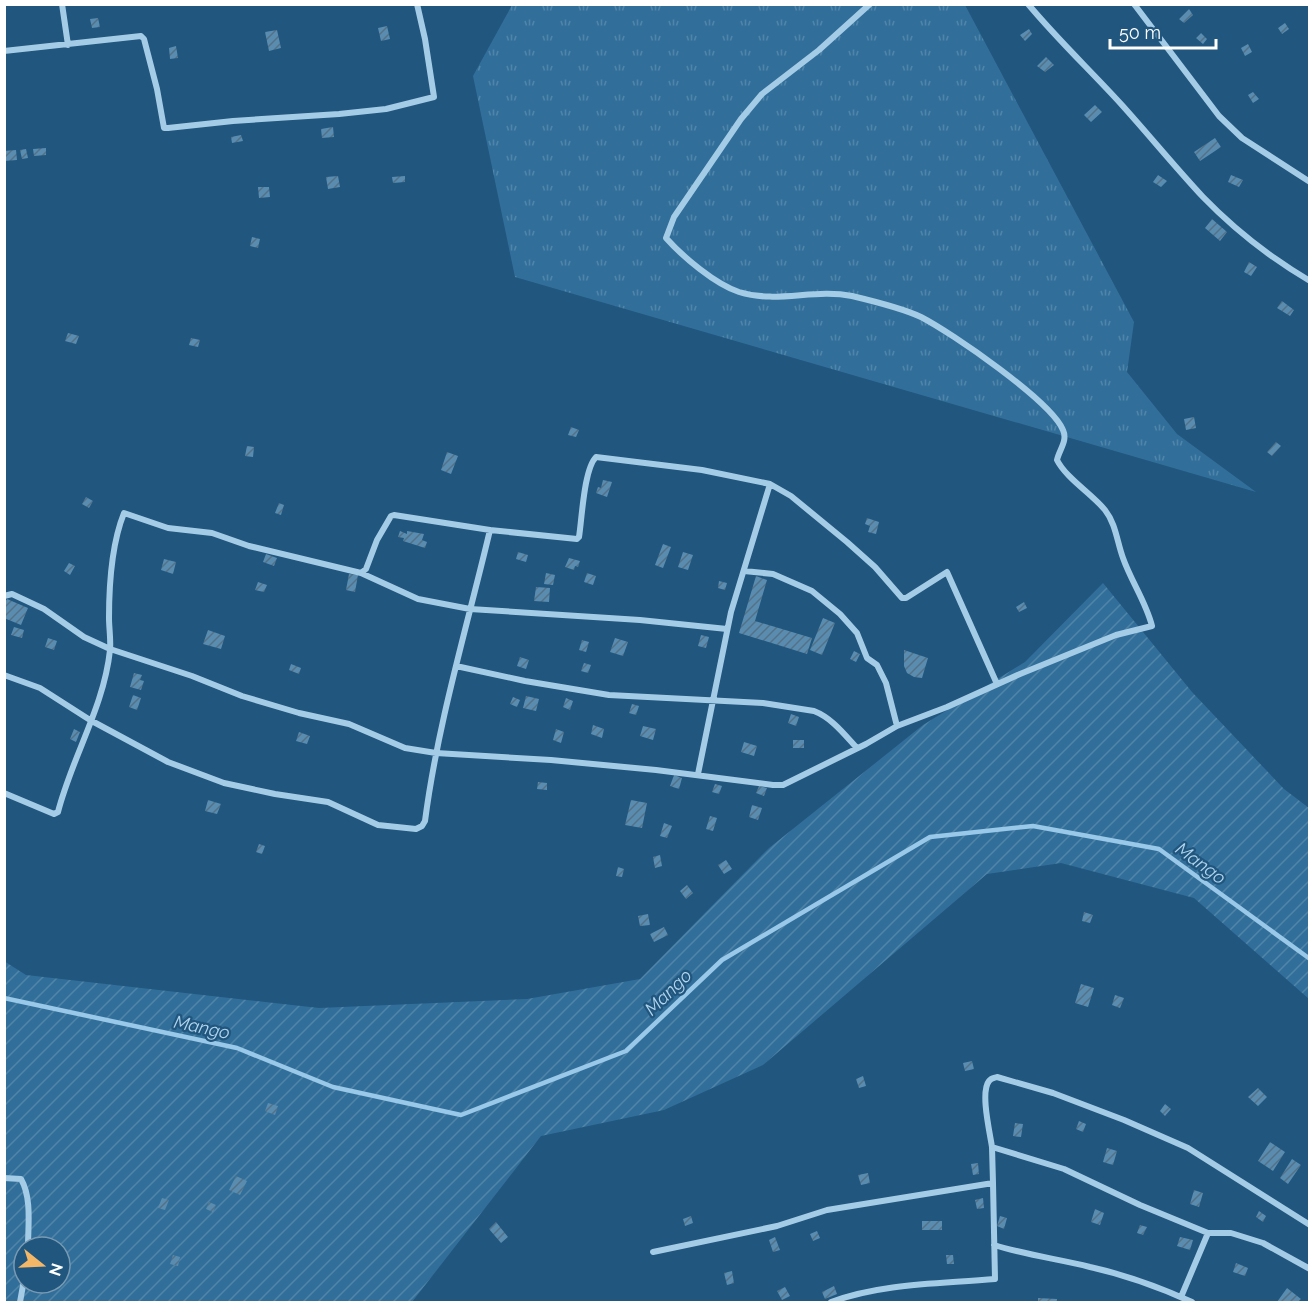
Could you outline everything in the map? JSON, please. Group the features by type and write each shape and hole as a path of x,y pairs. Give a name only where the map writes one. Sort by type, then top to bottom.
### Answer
{"street":[{"path":"62,4 68,45"},
{"path":"4,51 141,36 144,39 154,79 164,128 386,109 434,97 417,4"},
{"path":"4,596 12,594 44,609 84,637 110,649 192,676 242,696 349,724 405,748 436,753 551,760 698,774 783,785 897,726 941,710 1116,635 1152,626 1124,560 1114,525 1107,512 1088,491 1065,472 1057,460 1065,439 1059,423 1000,370 955,337 920,316 851,296 827,292 784,298 737,291 693,264 666,238 674,217 741,119 762,93 819,50 870,4"},
{"path":"1028,4 1069,51 1126,109 1203,197 1283,266 1310,281"},
{"path":"1134,4 1219,116 1242,138 1310,182"},
{"path":"361,573 366,569 377,540 391,516 394,515 490,530 577,539 588,477 592,461 596,457 702,470 770,484 791,496 875,567 902,598 906,598 944,573 950,574 998,684"},
{"path":"698,774 727,629 770,484"},
{"path":"4,793 56,814 74,761 98,705 110,649 109,597 118,532 124,513 168,528 212,533 249,546 361,573 418,599 470,609 649,621 727,629"},
{"path":"4,675 40,688 90,720 168,762 224,783 275,795 328,801 378,825 416,829 425,821 436,753 490,530"},
{"path":"744,571 773,574 812,591 840,614 857,633 867,658 877,665 882,674 897,726"},
{"path":"456,666 574,690 642,697 763,703 814,711 839,728 857,748"},
{"path":"831,1302 891,1288 946,1281 995,1279 992,1147 985,1096 987,1083 990,1079 997,1077 1063,1097 1188,1148 1310,1225"},
{"path":"992,1147 1064,1170 1208,1233 1231,1233 1263,1243 1310,1269"},
{"path":"4,1178 21,1179 24,1184 28,1205 28,1235"},
{"path":"652,1252 777,1226 827,1210 993,1183"},
{"path":"1181,1297 1208,1233"},
{"path":"994,1245 1101,1270 1153,1285 1192,1302"}],"green space":[{"path":"512,5 965,5 1134,322 1127,372 1177,434 1256,492 515,277 473,76"},
{"path":"1103,583 1192,692 1284,789 1309,808 1309,999 1194,898 1061,863 987,874 763,1065 664,1110 541,1136 412,1302 5,1302 4,961 26,975 319,1008 527,999 640,979 769,848 923,725 1025,662"}],"building":[{"path":"1189,9 1193,15 1184,23 1179,19"},
{"path":"98,18 100,27 92,28 90,19"},
{"path":"1285,23 1289,29 1282,34 1278,28"},
{"path":"387,26 390,39 381,41 378,28"},
{"path":"1029,29 1032,34 1025,41 1020,35"},
{"path":"277,30 281,48 269,51 265,32"},
{"path":"1201,33 1207,39 1203,44 1196,38"},
{"path":"1248,44 1252,52 1245,56 1241,48"},
{"path":"176,46 178,58 170,59 169,48"},
{"path":"1046,57 1054,65 1045,72 1037,66"},
{"path":"1253,92 1259,99 1253,103 1248,95"},
{"path":"1095,105 1102,112 1091,122 1084,115"},
{"path":"333,127 334,137 322,138 321,129"},
{"path":"241,135 243,141 232,143 231,137"},
{"path":"1215,138 1221,147 1200,161 1194,152"},
{"path":"46,148 46,155 34,156 33,149"},
{"path":"26,149 28,158 22,159 20,150"},
{"path":"16,150 17,160 4,161 4,151"},
{"path":"1158,175 1167,181 1161,187 1153,182"},
{"path":"1231,175 1243,180 1239,187 1228,182"},
{"path":"338,176 340,187 328,189 326,177"},
{"path":"405,176 405,182 393,183 392,177"},
{"path":"258,187 269,187 270,197 259,198"},
{"path":"1212,219 1227,232 1220,241 1205,228"},
{"path":"252,237 260,239 258,248 250,246"},
{"path":"1249,262 1257,267 1251,276 1244,272"},
{"path":"1282,301 1294,310 1290,316 1277,308"},
{"path":"68,333 79,336 76,344 65,341"},
{"path":"191,338 200,340 198,347 189,345"},
{"path":"1194,417 1196,428 1186,430 1184,419"},
{"path":"571,427 579,430 576,437 568,435"},
{"path":"1276,442 1281,446 1272,456 1267,452"},
{"path":"247,446 254,447 253,457 245,456"},
{"path":"447,452 458,456 451,474 441,470"},
{"path":"603,480 612,482 607,497 596,493 598,487 601,488"},
{"path":"86,497 93,501 89,508 82,504"},
{"path":"279,503 284,505 281,515 275,513"},
{"path":"867,518 879,522 876,534 868,532 870,526 865,524"},
{"path":"400,531 407,534 407,531 424,534 422,540 427,542 425,548 403,541 404,538 398,537"},
{"path":"663,544 671,547 663,568 655,565"},
{"path":"518,552 528,555 526,562 516,559"},
{"path":"683,552 693,555 688,570 678,567"},
{"path":"266,554 277,558 274,566 263,562"},
{"path":"569,558 580,561 574,570 565,567"},
{"path":"164,559 176,562 173,574 161,570"},
{"path":"69,563 75,566 70,575 64,571"},
{"path":"546,573 555,575 553,585 544,584"},
{"path":"587,573 596,576 593,585 584,582"},
{"path":"349,574 358,575 355,592 346,590"},
{"path":"756,576 767,580 755,621 812,638 807,654 739,633"},
{"path":"719,581 727,583 725,590 718,588"},
{"path":"258,582 267,585 264,592 255,590"},
{"path":"536,587 550,588 549,602 534,601"},
{"path":"7,599 28,608 21,625 4,618 4,604"},
{"path":"1024,602 1027,608 1019,612 1016,607"},
{"path":"823,618 835,623 822,655 810,650"},
{"path":"14,627 24,630 22,638 11,635"},
{"path":"208,630 225,636 221,649 203,644"},
{"path":"701,635 709,637 706,648 698,646"},
{"path":"48,638 57,641 54,650 45,647"},
{"path":"615,638 628,642 623,656 610,652"},
{"path":"582,640 589,642 586,652 579,650"},
{"path":"904,650 928,658 922,678 907,673 904,666"},
{"path":"854,651 860,654 856,662 850,659"},
{"path":"520,657 529,660 526,669 517,666"},
{"path":"584,663 591,665 588,673 581,671"},
{"path":"291,664 301,668 299,674 289,670"},
{"path":"134,673 142,675 140,680 144,681 141,690 130,687"},
{"path":"133,695 141,698 137,710 129,707"},
{"path":"526,696 539,699 536,711 523,708"},
{"path":"513,697 520,700 517,707 510,704"},
{"path":"566,698 573,701 570,710 563,707"},
{"path":"632,704 639,706 636,715 629,713"},
{"path":"791,714 799,717 796,726 788,723"},
{"path":"593,725 604,729 602,738 591,734"},
{"path":"643,726 656,729 653,740 640,736"},
{"path":"74,729 80,732 76,742 70,739"},
{"path":"556,729 564,732 561,743 553,740"},
{"path":"299,732 310,736 307,744 296,741"},
{"path":"793,740 804,740 804,748 793,748"},
{"path":"744,742 757,746 754,756 741,752"},
{"path":"674,775 682,778 679,789 670,786"},
{"path":"538,782 547,783 547,790 537,789"},
{"path":"715,784 722,786 719,794 712,792"},
{"path":"759,786 767,788 764,796 756,793"},
{"path":"208,800 221,804 217,814 205,811"},
{"path":"631,800 647,803 642,828 625,825"},
{"path":"752,805 762,808 758,820 749,817"},
{"path":"710,816 717,818 713,831 706,829"},
{"path":"664,823 672,826 667,838 660,836"},
{"path":"259,844 265,846 262,854 256,852"},
{"path":"660,855 662,866 655,868 653,857"},
{"path":"726,860 732,869 724,874 718,865"},
{"path":"618,867 624,869 622,877 616,876"},
{"path":"687,885 693,893 686,899 680,891"},
{"path":"1084,912 1093,915 1090,923 1082,921"},
{"path":"648,914 650,925 640,926 638,916"},
{"path":"664,927 668,935 654,942 650,934"},
{"path":"1081,984 1094,988 1088,1007 1075,1003"},
{"path":"1115,995 1124,998 1120,1008 1112,1005"},
{"path":"972,1061 974,1069 965,1071 963,1063"},
{"path":"863,1076 866,1086 859,1088 856,1079"},
{"path":"1258,1088 1267,1097 1258,1106 1248,1097"},
{"path":"268,1103 278,1106 275,1115 265,1111"},
{"path":"1165,1104 1171,1109 1165,1116 1160,1111"},
{"path":"1079,1121 1086,1124 1083,1132 1076,1129"},
{"path":"1015,1123 1023,1124 1021,1137 1013,1136"},
{"path":"1270,1142 1285,1152 1273,1171 1258,1161"},
{"path":"1107,1148 1117,1151 1113,1165 1103,1162"},
{"path":"1292,1159 1301,1165 1288,1184 1280,1178"},
{"path":"978,1163 979,1174 973,1175 971,1164"},
{"path":"868,1173 870,1183 861,1185 858,1175"},
{"path":"236,1176 247,1181 240,1195 229,1190"},
{"path":"1194,1190 1203,1193 1199,1207 1190,1204"},
{"path":"162,1198 169,1200 165,1210 158,1208"},
{"path":"983,1198 984,1208 977,1209 975,1200"},
{"path":"209,1202 216,1205 213,1212 206,1209"},
{"path":"1095,1209 1104,1213 1100,1225 1091,1222"},
{"path":"1259,1211 1266,1216 1263,1222 1256,1217"},
{"path":"691,1216 693,1223 685,1226 683,1219"},
{"path":"1000,1216 1007,1218 1004,1229 997,1226"},
{"path":"922,1221 942,1221 942,1230 922,1230"},
{"path":"496,1222 508,1237 501,1243 489,1229"},
{"path":"1140,1225 1147,1227 1143,1235 1137,1233"},
{"path":"817,1231 820,1238 813,1241 810,1234"},
{"path":"775,1237 780,1250 773,1252 769,1240"},
{"path":"1180,1237 1193,1240 1190,1250 1177,1246"},
{"path":"173,1255 180,1257 178,1266 170,1264"},
{"path":"946,1255 953,1255 954,1264 947,1264"},
{"path":"1236,1263 1248,1268 1245,1276 1233,1272"},
{"path":"732,1271 734,1283 727,1285 724,1273"},
{"path":"834,1286 837,1294 825,1299 822,1292"},
{"path":"785,1287 790,1296 782,1300 777,1291"},
{"path":"1287,1288 1301,1299 1298,1302 1277,1302"},
{"path":"1038,1298 1057,1299 1057,1302 1038,1302"}],"waterway":[{"name":"Mango","path":"4,998 237,1048 333,1087 461,1115 626,1051 722,960 930,837 1033,826 1159,849 1310,959"}]}
